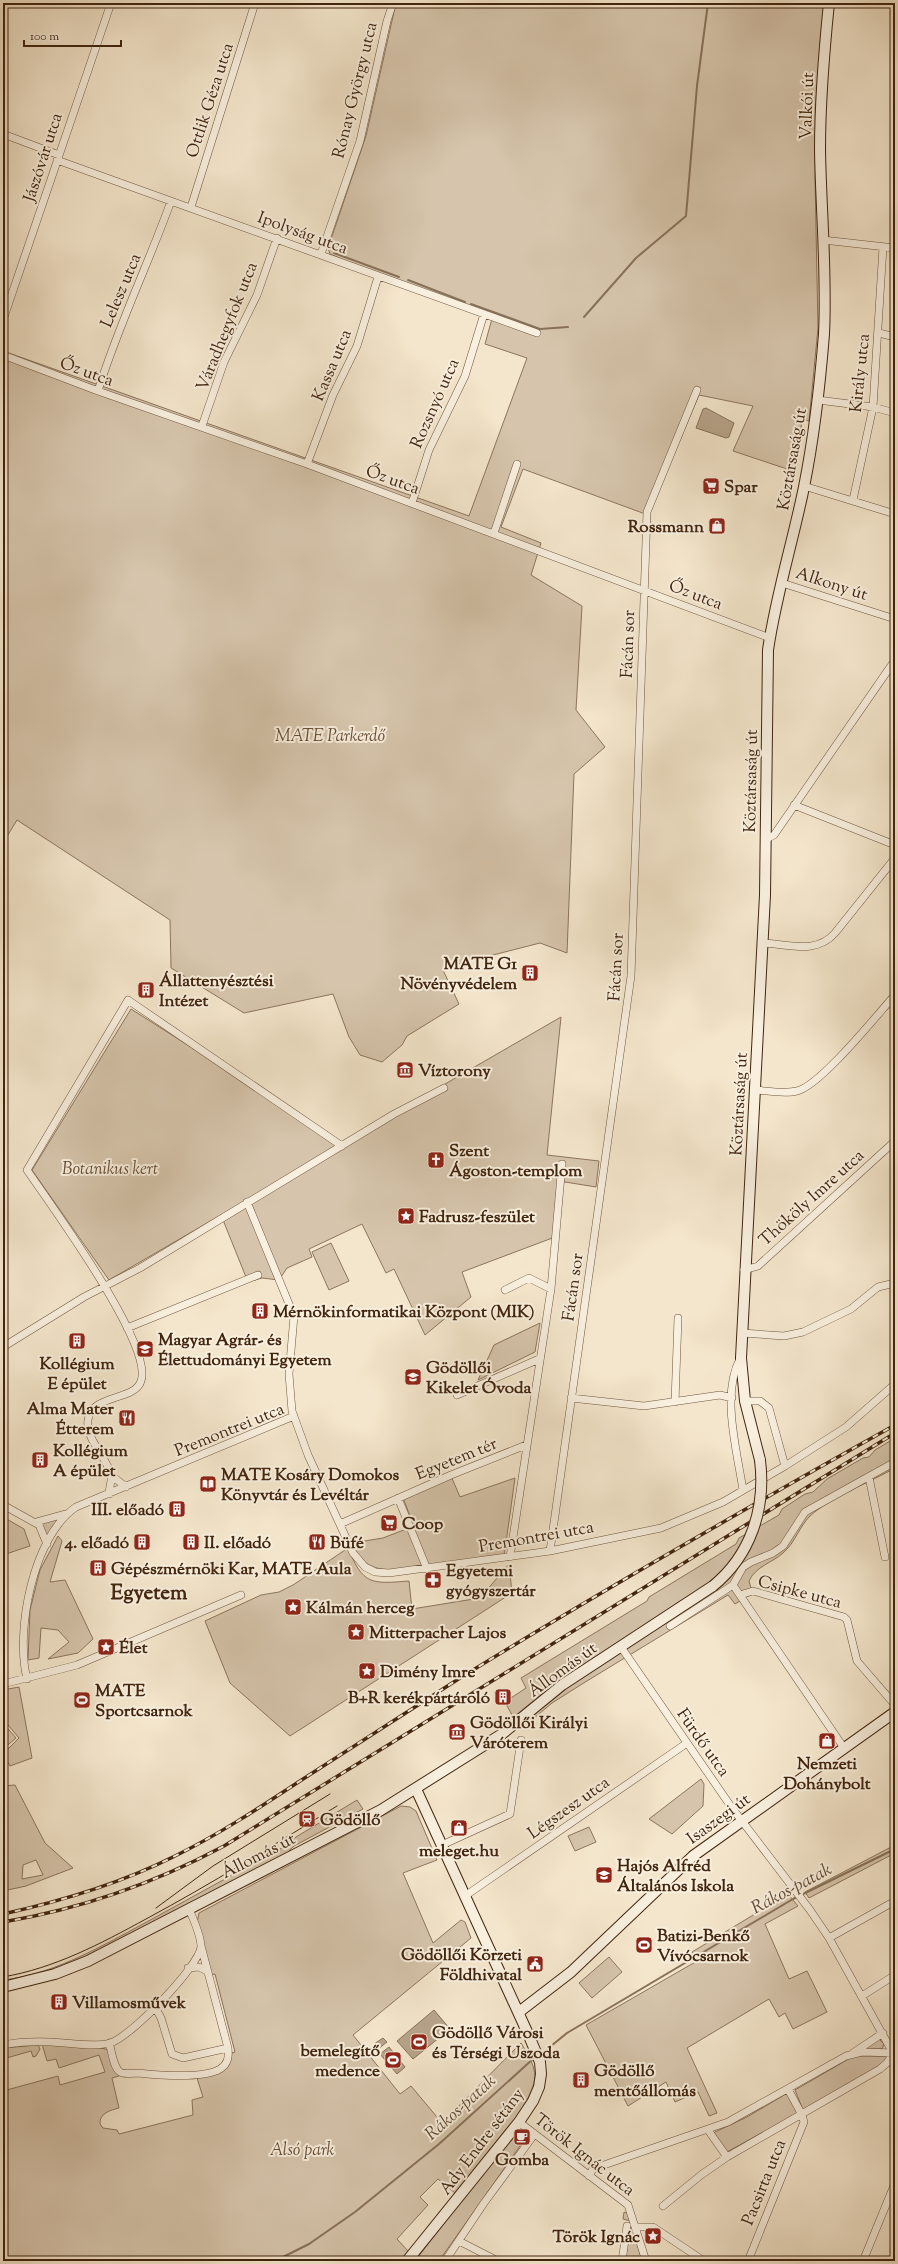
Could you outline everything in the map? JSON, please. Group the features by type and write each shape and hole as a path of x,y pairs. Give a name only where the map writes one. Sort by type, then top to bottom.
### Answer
{"main road":[{"name":"Valkói út","path":"822,210 820,121 824,45 829,3"},
{"name":"Köztársaság út","path":"760,1460 745,1401 741,1358 744,1270 755,1090 766,839 767,663 770,638 804,486 818,400 824,333 822,210"},
{"name":"Állomás út","path":"3,1987 55,1974 76,1967 362,1820 416,1789 502,1734 562,1685 713,1586 734,1566 746,1547 754,1530 761,1495 760,1460"},
{"name":"Isaszegi út","path":"518,2012 571,1972 688,1860 741,1820 895,1712"},
{"name":"Ady Endre sétány","path":"407,2261 519,2122 533,2101 539,2087 541,2074 537,2056 518,2012 416,1789"}],"street":[{"name":"Jászóvár utca","path":"3,320 111,3"},
{"name":"Ottlik Géza utca","path":"191,206 255,3"},
{"name":"Rónay György utca","path":"321,254 360,141 387,21 393,3"},
{"name":"Ipolyság utca","path":"3,134 58,158 171,201 191,206 378,276 538,333"},
{"name":"Lelesz utca","path":"98,392 114,340 155,246 171,201"},
{"name":"Váradhegyfok utca","path":"202,426 224,362 257,295 277,238"},
{"path":"823,240 895,248"},
{"name":"Király utca","path":"853,500 873,406 879,333 883,247"},
{"name":"Kassa utca","path":"307,464 333,396 358,346 378,276"},
{"name":"Rozsnyó utca","path":"412,503 429,450 465,376 484,314"},
{"path":"879,333 895,337"},
{"name":"Őz utca","path":"3,355 98,392 202,426 307,464 644,589 770,638"},
{"name":"Fácán sor","path":"550,1551 630,988 647,512 697,390"},
{"path":"818,400 873,406 895,413"},
{"path":"494,533 517,464"},
{"path":"804,486 895,514"},
{"name":"Alkony út","path":"782,583 895,619"},
{"path":"766,839 774,835 895,660"},
{"path":"794,805 895,844"},
{"path":"762,943 809,947 825,944 895,858"},
{"path":"755,1090 796,1091 811,1084 826,1070 895,995"},
{"path":"126,1487 111,1475 89,1429 88,1420 94,1407 136,1389 141,1382 143,1370 127,1328 106,1286 27,1170 128,1000 342,1146"},
{"path":"3,1348 106,1286 140,1268 394,1114 444,1088"},
{"name":"Thököly Imre utca","path":"744,1270 758,1266 895,1141"},
{"name":"Egyetem tér","path":"510,1557 539,1359 551,1289 562,1164"},
{"path":"247,1202 294,1316 289,1374 294,1416"},
{"path":"127,1328 258,1275"},
{"path":"505,1290 529,1278 551,1289"},
{"path":"742,1333 784,1336 802,1332 851,1309 878,1287 895,1283"},
{"path":"675,1402 678,1318"},
{"name":"Köztársaság út","path":"741,1358 734,1372 732,1398 734,1427 743,1490"},
{"path":"457,1395 539,1359"},
{"name":"Premontrei utca","path":"27,1679 23,1652 26,1607 34,1577 47,1544 54,1528 66,1514 76,1507 294,1416 308,1455 356,1558 370,1570 389,1573 550,1551 669,1526 723,1502 785,1466 846,1427 895,1384"},
{"path":"571,1398 636,1406 720,1395 732,1398"},
{"path":"745,1401 760,1401 769,1408 785,1466"},
{"name":"Egyetem tér","path":"340,1524 398,1498 526,1445"},
{"path":"670,1626 733,1585 743,1567 773,1553 783,1546 806,1512 895,1462"},
{"path":"109,1494 111,1475"},
{"path":"869,1477 885,1557"},
{"path":"398,1498 427,1569"},
{"path":"3,1505 36,1522 41,1527 47,1544"},
{"path":"36,1522 66,1514"},
{"path":"733,1585 844,1748"},
{"name":"Csipke utca","path":"740,1595 753,1591 844,1617 847,1620 856,1662 895,1705"},
{"path":"3,1684 77,1665 241,1595"},
{"name":"Fürdő utca","path":"620,1647 741,1820 797,1892 829,1938 894,2053"},
{"path":"442,1845 510,1814 521,1740"},
{"name":"Légszesz utca","path":"465,1896 687,1743"},
{"path":"829,1938 895,1901"},
{"path":"109,2043 120,2072 159,2076 206,2073 218,2070 228,2060 228,2048 190,1909"},
{"path":"3,2045 27,2042 109,2043 133,2029 155,2008 188,1968 198,1954 201,1946"},
{"path":"188,1968 199,1967 207,1971"},
{"path":"862,1996 895,1975"},
{"path":"155,2008 161,2018 172,2054 183,2058 228,2048"},
{"path":"589,2176 593,2169 708,2130 737,2118 788,2088 852,2054 883,2034"},
{"path":"852,2054 894,2053"},
{"path":"663,2206 701,2175 727,2157 880,2069 887,2063 894,2053"},
{"path":"788,2088 802,2114"},
{"name":"Pacsirta utca","path":"748,2261 804,2122 802,2114"},
{"name":"Török Ignác utca","path":"519,2122 534,2135 628,2205 646,2261"},
{"path":"708,2130 727,2157"},
{"path":"445,2261 534,2135"},
{"path":"863,2261 895,2183"},
{"path":"622,2261 627,2226"},
{"path":"636,2227 653,2227 704,2261"},
{"path":"459,2241 498,2261"}],"green space":[{"name":"MATE Parkerdő","path":"396,3 826,3 818,75 815,177 818,328 809,421 802,419 796,472 733,451 753,406 699,395 648,515 523,469 501,527 541,543 531,575 582,606 576,710 605,747 574,774 567,953 540,943 442,968 459,1004 407,1036 402,1045 382,1062 360,1055 349,1037 333,994 244,1013 171,968 170,920 17,820 3,843 3,351 469,516 527,358 485,344 493,315 401,284 330,254 328,248 366,136"},
{"name":"Botanikus kert","path":"131,1009 331,1136 336,1147 561,1017 547,1155 599,1161 596,1187 559,1181 555,1237 462,1272 471,1297 425,1335 394,1269 386,1273 362,1224 309,1249 312,1257 287,1268 279,1280 262,1278 248,1282 221,1215 109,1280 32,1170"},
{"path":"331,1243 349,1281 329,1290 312,1252"},
{"path":"540,1323 535,1352 478,1380 494,1345"},
{"path":"895,1438 895,1468 828,1503 810,1516 787,1549 760,1568 752,1576 749,1581 751,1588 758,1590 735,1604 728,1595 552,1703 520,1730 505,1702 526,1688 521,1678 647,1601 649,1597 736,1544 739,1538 779,1515 782,1509 805,1494 813,1492 827,1479 863,1458 869,1457 875,1450"},
{"path":"451,1476 460,1497 515,1478 504,1557 388,1570 370,1565 361,1559 352,1543 383,1538 414,1526 403,1498"},
{"path":"66,1514 47,1544 39,1525"},
{"path":"3,1517 24,1529 30,1546 3,1555 3,1540 5,1539 3,1535"},
{"path":"58,1536 62,1541 50,1582 65,1580 93,1639 78,1653 48,1659 69,1642 58,1630 41,1628 39,1658 28,1660 30,1610 40,1570"},
{"path":"348,1548 359,1569 370,1580 377,1582 409,1581 412,1609 480,1598 509,1564 512,1593 290,1736 230,1683 205,1621 261,1595 279,1592 293,1585"},
{"path":"19,1687 32,1758 10,1766 3,1754 19,1738 3,1719 3,1690"},
{"path":"3,1723 16,1738 3,1749"},
{"path":"701,1779 704,1784 703,1806 672,1834 649,1819"},
{"path":"15,1785 45,1843 73,1868 26,1886 3,1891 3,1786","holes":["36,1860 43,1875 22,1879 23,1865"]},
{"path":"357,1800 363,1809 294,1846 287,1853 75,1963 3,1984 3,1980 23,1977 43,1971 100,1947 282,1848 296,1837"},
{"name":"Alsó park","path":"401,1806 410,1807 416,1811 437,1860 403,1873 433,1943 461,1920 465,1922 471,1938 353,2035 400,2094 411,2086 442,2123 521,2043 528,2055 535,2073 532,2090 514,2120 502,2137 455,2193 438,2179 420,2197 428,2205 397,2239 409,2252 402,2261 3,2261 3,2091 58,2076 60,2085 105,2072 99,2055 59,2068 56,2059 47,2061 42,2044 67,2044 99,2047 110,2052 119,2076 112,2078 119,2108 106,2113 101,2117 100,2124 103,2128 117,2130 119,2134 193,2115 192,2100 203,2097 197,2078 219,2073 232,2053 235,2052 215,1974 211,1975 197,1923 199,1913"},
{"path":"589,1827 596,1842 575,1851 568,1836"},
{"path":"895,1845 895,1853 809,1898 805,1892"},
{"path":"788,1894 798,1906 765,1924 789,1979 807,1971 827,2012 793,2029 785,2013 779,2017 769,1999 687,2048 717,2113 709,2116 698,2092 675,2102 666,2082 628,2106 586,2025 697,1961 692,1952"},
{"path":"609,1957 622,1972 592,1998 579,1983"},
{"path":"879,2039 884,2044 882,2049 865,2049"},
{"path":"38,2045 40,2049 36,2056 33,2057 31,2051 3,2059 3,2048"},
{"path":"886,2056 888,2057 888,2061 803,2110 795,2090 852,2057"},
{"path":"786,2094 798,2113 727,2152 714,2133 715,2132 747,2117"},
{"path":"512,2135 522,2143 439,2261 415,2261"},
{"path":"624,2212 629,2214 642,2261 625,2261 631,2226 630,2221 623,2219"}],"shaded area":[{"path":"706,408 734,423 729,437 726,438 696,428 703,409"},
{"path":"434,2010 450,2029 413,2059 397,2041"},
{"path":"383,2038 387,2042 378,2049 374,2044"},
{"name":"bemelegítő medence","path":"389,2047 405,2067 397,2074 380,2054"}],"waterway":[{"path":"584,317 636,258 686,216 697,86 708,3"},
{"path":"334,253 399,277"},
{"path":"408,280 465,302"},
{"path":"471,304 540,329 568,327"},
{"name":"Rákos-patak","path":"540,2055 567,2033 793,1899 895,1849"},
{"name":"Rákos-patak","path":"275,2261 309,2244 355,2212 439,2144 534,2058"}],"tram line":[{"path":"156,1908 213,1866 330,1794"},
{"path":"3,1977 41,1968 77,1954 112,1937 170,1906 266,1850 337,1806"}],"railway":[{"path":"3,1914 90,1891 153,1867 206,1840 514,1645 676,1549 895,1425"},
{"path":"3,1922 61,1910 117,1893 171,1872 224,1846 895,1433"}],"place":[{"name":"Spar","path":"711,486"},
{"name":"Rossmann","path":"717,526"},
{"name":"MATE G1 Növényvédelem","path":"530,973"},
{"name":"Állattenyésztési Intézet","path":"146,990"},
{"name":"Víztorony","path":"405,1070"},
{"name":"Szent Ágoston-templom","path":"436,1160"},
{"name":"Fadrusz-feszület","path":"406,1216"},
{"name":"Mérnökinformatikai Központ (MIK)","path":"260,1311"},
{"name":"Kollégium E épület","path":"77,1341"},
{"name":"Magyar Agrár- és Élettudományi Egyetem","path":"145,1349"},
{"name":"Gödöllői Kikelet Óvoda","path":"413,1377"},
{"name":"Alma Mater Étterem","path":"127,1418"},
{"name":"Kollégium A épület","path":"40,1460"},
{"name":"MATE Kosáry Domokos Könyvtár és Levéltár","path":"208,1484"},
{"name":"III. előadó","path":"177,1509"},
{"name":"Coop","path":"389,1523"},
{"name":"4. előadó","path":"142,1542"},
{"name":"II. előadó","path":"191,1542"},
{"name":"Büfé","path":"317,1542"},
{"name":"Gépészmérnöki Kar, MATE Aula","path":"98,1568"},
{"name":"Egyetemi gyógyszertár","path":"433,1580"},
{"name":"Kálmán herceg","path":"293,1607"},
{"name":"Mitterpacher Lajos","path":"356,1632"},
{"name":"Élet","path":"106,1647"},
{"name":"Dimény Imre","path":"367,1671"},
{"name":"B+R kerékpártároló","path":"503,1697"},
{"name":"MATE Sportcsarnok","path":"82,1700"},
{"name":"Gödöllői Királyi Váróterem","path":"457,1732"},
{"name":"Nemzeti Dohánybolt","path":"827,1741"},
{"name":"Gödöllő","path":"307,1819"},
{"name":"meleget.hu","path":"459,1828"},
{"name":"Hajós Alfréd Általános Iskola","path":"604,1875"},
{"name":"Batizi-Benkő Vívócsarnok","path":"644,1945"},
{"name":"Gödöllői Körzeti Földhivatal","path":"535,1964"},
{"name":"Villamosművek","path":"59,2002"},
{"name":"Gödöllő Városi és Térségi Uszoda","path":"419,2042"},
{"name":"bemelegítő medence","path":"393,2060"},
{"name":"Gödöllő mentőállomás","path":"581,2080"},
{"name":"Gomba","path":"522,2137"},
{"name":"Török Ignác","path":"653,2236"}],"district":[{"name":"Egyetem","path":"149,1592"}]}
